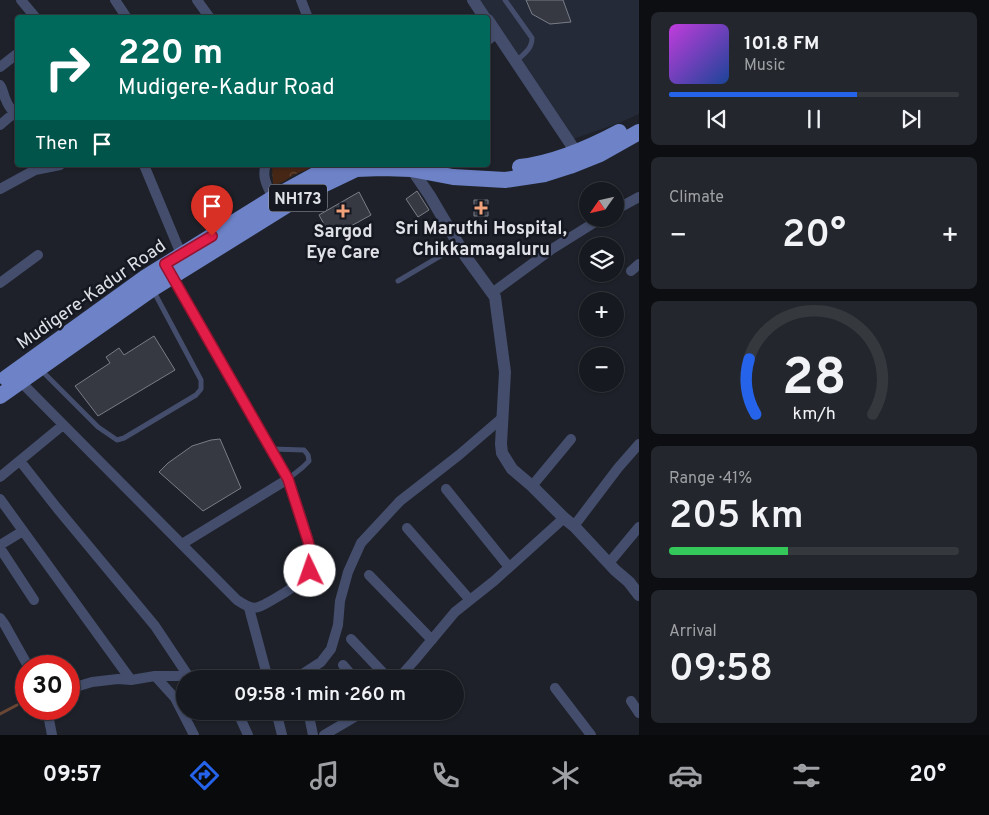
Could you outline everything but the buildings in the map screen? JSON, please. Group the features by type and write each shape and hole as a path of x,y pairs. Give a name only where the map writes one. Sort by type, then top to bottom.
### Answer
{"highway":[{"path":"450,167 484,170 530,166 576,152 608,138 639,121"},
{"name":"Mudigere-Kadur Road","path":"410,167 454,177 505,180 545,174 600,154 639,132"},
{"name":"Mudigere-Kadur Road","path":"169,270 181,254 273,198 333,167"},
{"name":"Mudigere-Kadur Road","path":"0,396 11,379 36,365 169,270 315,188 356,169 373,167"}],"street":[{"path":"21,0 34,15"},
{"path":"115,0 125,15"},
{"path":"197,0 208,15"},
{"path":"302,0 307,15"},
{"path":"473,0 483,15"},
{"path":"492,36 516,62 576,152"},
{"path":"0,67 15,55"},
{"path":"0,85 7,104 15,114"},
{"path":"0,125 15,116"},
{"path":"0,189 40,167"},
{"path":"145,167 181,254"},
{"path":"265,167 267,186 273,198"},
{"path":"410,167 430,196 466,257 495,297 505,372 502,453 512,469 569,522 629,582 639,595"},
{"path":"624,205 639,197"},
{"path":"492,293 552,249 586,228"},
{"path":"0,283 38,254"},
{"path":"11,379 63,425 237,600 248,608 257,608 278,597 304,578 310,571 312,558 288,479 169,270"},
{"path":"310,670 321,662 331,649 338,625 340,600 348,572 361,543 400,501 459,455 502,418"},
{"path":"0,477 63,425"},
{"path":"532,486 571,439"},
{"path":"406,670 455,612 509,567 569,522 639,444"},
{"path":"20,460 57,508 155,626 184,670"},
{"path":"182,544 288,479"},
{"path":"446,489 509,567"},
{"path":"0,499 131,680"},
{"path":"609,564 639,527"},
{"path":"407,528 470,600"},
{"path":"23,531 0,547 34,600"},
{"path":"368,575 432,640"},
{"path":"248,608 266,670"},
{"path":"2,625 21,655"},
{"path":"351,639 380,670"},
{"path":"343,664 348,670"},
{"path":"155,676 175,698 194,735"},
{"path":"80,686 92,682 118,679 131,680 155,676 176,677"},
{"path":"555,688 591,735"},
{"path":"631,701 639,713"},
{"path":"49,720 52,735"},
{"path":"242,720 248,735"},
{"path":"278,720 282,735"},
{"path":"310,720 313,735"},
{"path":"324,735 350,720"}],"lane":[{"path":"505,0 532,38 532,44 529,49 516,62"},
{"path":"398,281 459,245"},
{"path":"36,365 98,427 117,440 124,438 196,395 201,389 201,380 149,283"},
{"path":"272,449 304,450 308,455 309,461 288,479"}],"shaded area":[{"path":"478,0 639,0 639,114 573,139"}],"green space":[{"path":"272,167 311,167 281,183 273,184"}],"waterway":[{"path":"0,714 15,706"}],"place":[{"name":"Sri Maruthi Hospital, Chikkamagaluru","path":"481,208"},
{"name":"Sargod Eye Care","path":"343,211"}],"route":[{"path":"212,236 165,264 288,479 308,541 312,558 310,571"}]}
